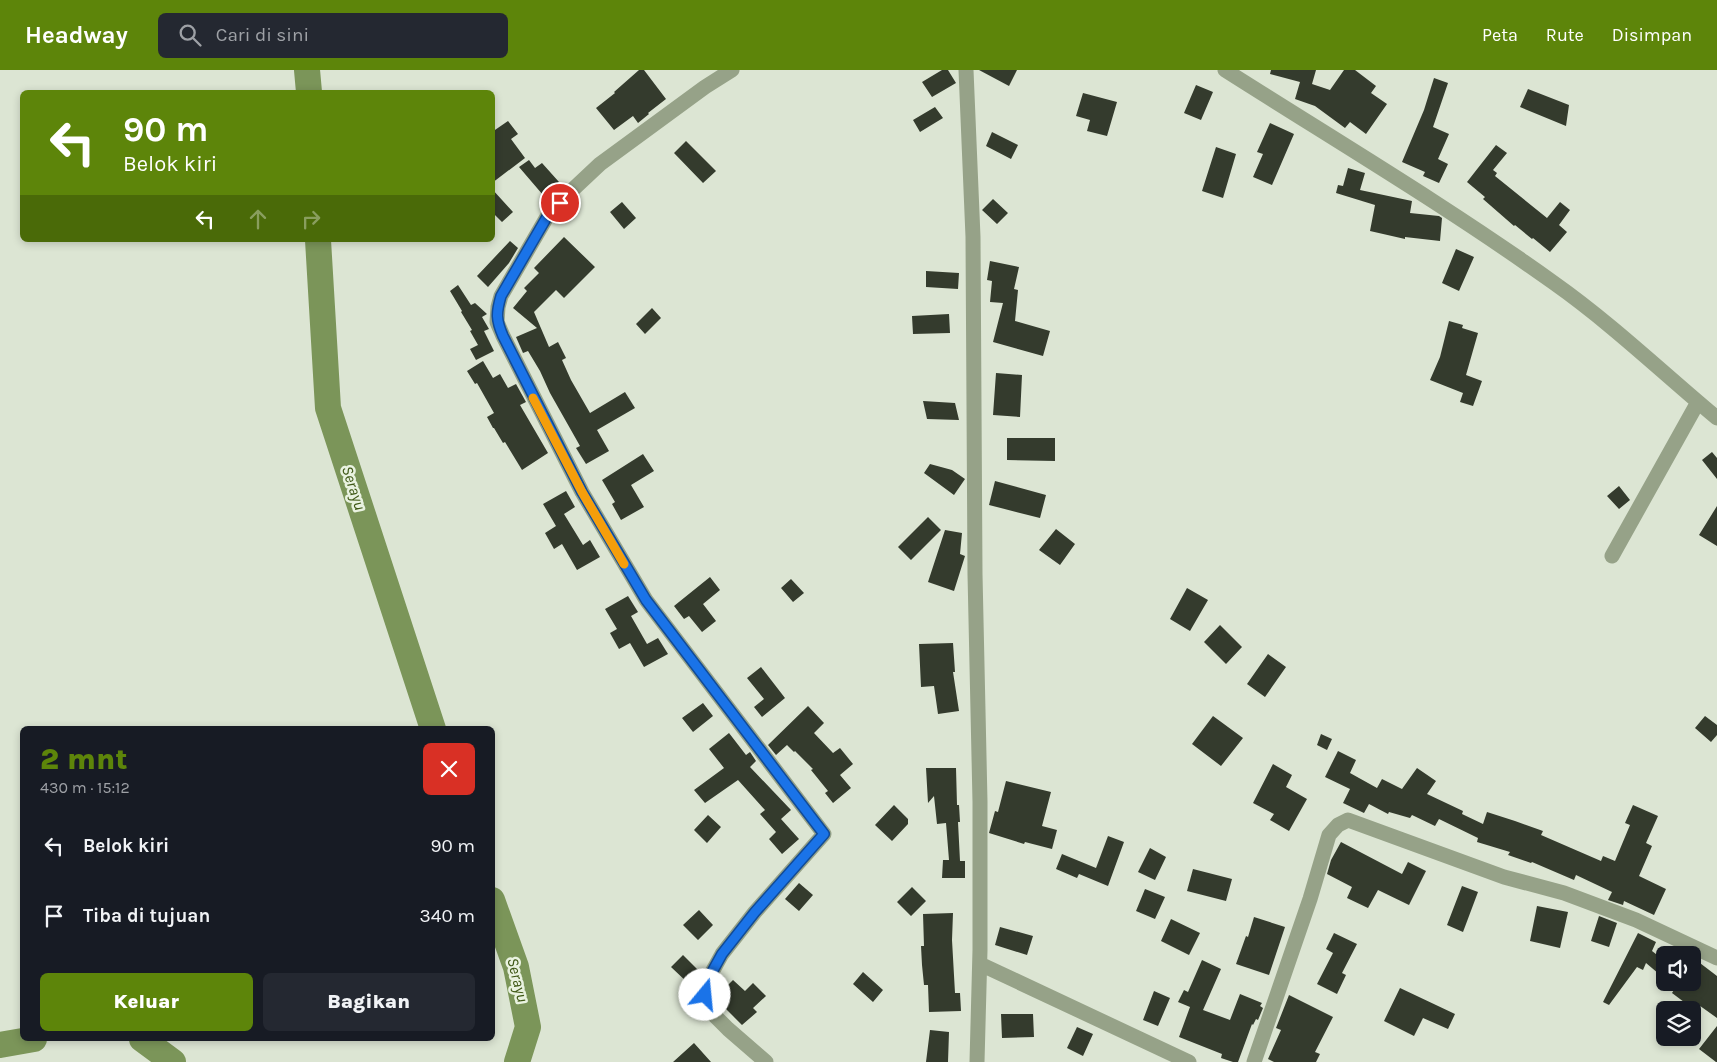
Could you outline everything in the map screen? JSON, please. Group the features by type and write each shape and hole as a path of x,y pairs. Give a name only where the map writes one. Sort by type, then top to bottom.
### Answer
{"street":[{"path":"732,70 705,87 600,164 551,210 501,296 497,322 529,390 582,492 646,600 824,834 733,940 722,954 706,983 705,1006 728,1030 766,1062"},
{"path":"966,70 973,237 975,574 980,802 980,964 977,1062"},
{"path":"1225,70 1451,212 1555,284 1628,340 1717,418"},
{"path":"1612,556 1698,402"},
{"path":"1254,1062 1310,899 1329,835 1338,825 1348,820 1504,877 1564,893 1618,913 1717,958"},
{"path":"980,964 1190,1062"}],"building":[{"path":"639,70 644,70 666,99 638,123 633,116 614,130 596,108"},
{"path":"942,70 948,70 956,83 932,97 922,82"},
{"path":"979,70 1017,70 1009,86"},
{"path":"1271,70 1316,70 1312,84 1330,90 1344,70 1355,70 1376,86 1371,93 1387,104 1366,134 1350,122 1345,128 1315,106 1295,99 1300,82 1270,74"},
{"path":"1434,78 1448,83 1433,127 1449,134 1438,159 1448,164 1439,183 1423,176 1425,172 1402,162 1424,110"},
{"path":"1196,85 1213,92 1201,120 1184,113"},
{"path":"1528,89 1569,105 1566,126 1520,107"},
{"path":"1083,93 1117,102 1107,136 1087,131 1090,120 1076,116"},
{"path":"935,107 943,118 920,132 913,120"},
{"path":"508,121 518,134 511,139 525,158 495,181 495,130"},
{"path":"1270,123 1294,134 1272,185 1253,177 1263,154 1257,152"},
{"path":"992,132 1018,145 1011,159 986,146"},
{"path":"686,141 716,171 703,183 674,153"},
{"path":"1496,145 1507,153 1493,170 1497,173 1495,176 1547,218 1560,202 1570,210 1559,225 1567,232 1550,252 1514,226 1467,182"},
{"path":"1216,147 1236,154 1223,198 1202,191"},
{"path":"529,160 535,168 542,163 559,182 543,195 519,167"},
{"path":"1348,168 1365,173 1360,190 1412,201 1410,213 1439,216 1442,218 1440,241 1405,237 1405,239 1370,231 1375,205 1336,193 1338,185 1343,186"},
{"path":"495,192 513,212 502,222 495,215"},
{"path":"993,199 1008,213 997,224 982,210"},
{"path":"622,202 636,218 624,229 610,212"},
{"path":"564,237 595,267 564,298 556,290 534,312 549,347 558,342 566,358 562,360 571,380 590,413 625,392 635,408 597,430 609,451 586,464 576,448 580,446 550,393 540,371 528,351 523,353 516,337 537,328 513,308 527,291 524,288 539,273 534,268"},
{"path":"510,241 518,248 509,263 488,287 477,276"},
{"path":"1456,249 1474,257 1459,291 1442,283"},
{"path":"990,261 1019,267 1014,289 1018,290 1015,321 1050,331 1043,356 993,342 1003,303 990,302 992,281 987,280"},
{"path":"926,271 959,273 958,289 926,287"},
{"path":"458,285 471,305 475,303 487,314 482,317 489,329 484,331 494,351 476,360 470,349 478,345 470,331 472,330 450,291"},
{"path":"652,308 661,318 645,334 636,324"},
{"path":"949,314 950,333 913,334 912,316"},
{"path":"1449,321 1463,325 1462,328 1478,333 1466,375 1482,381 1473,406 1460,402 1463,393 1430,380 1440,357"},
{"path":"483,361 493,378 500,374 508,388 516,384 526,402 520,405 548,453 522,470 505,442 503,443 493,428 487,417 494,413 477,383 475,384 467,371"},
{"path":"996,373 1022,375 1020,417 993,415"},
{"path":"923,401 955,403 959,420 927,419"},
{"path":"1007,438 1055,438 1055,461 1007,460"},
{"path":"1712,452 1717,458 1717,479 1702,460"},
{"path":"643,454 654,471 631,485 644,507 621,520 612,504 615,502 602,480"},
{"path":"930,464 952,470 965,479 954,495 924,473"},
{"path":"995,481 1046,495 1040,518 989,505"},
{"path":"1619,486 1630,500 1619,509 1607,496"},
{"path":"566,491 575,507 564,514 583,545 590,540 600,557 577,570 562,544 554,549 545,533 556,526 543,504"},
{"path":"1717,506 1717,546 1699,535"},
{"path":"928,517 941,530 911,560 898,547"},
{"path":"1056,529 1075,544 1060,565 1039,550"},
{"path":"945,530 962,533 960,554 965,556 954,591 928,582"},
{"path":"710,577 720,590 703,604 716,621 702,632 689,616 684,619 674,606"},
{"path":"791,579 804,593 793,602 781,588"},
{"path":"1187,588 1208,600 1190,631 1170,619"},
{"path":"628,596 638,612 631,616 647,644 658,638 668,654 644,667 630,643 619,649 610,633 617,629 605,609"},
{"path":"1220,625 1242,647 1226,664 1204,642"},
{"path":"953,643 955,672 953,672 959,711 938,714 934,686 921,687 919,644"},
{"path":"1268,654 1286,667 1265,697 1247,684"},
{"path":"761,667 785,698 762,717 754,707 764,699 747,678"},
{"path":"703,703 713,716 693,732 682,718"},
{"path":"808,706 824,723 814,733 833,753 840,748 853,764 840,775 851,788 833,803 825,793 828,791 811,770 813,769 795,751 787,745 776,755 768,745"},
{"path":"1213,716 1243,738 1221,766 1192,744"},
{"path":"1705,716 1717,725 1717,735 1711,742 1695,728"},
{"path":"729,733 746,755 750,752 756,761 750,767 791,810 781,819 799,839 782,854 769,839 776,832 760,814 765,810 738,780 705,803 694,790 724,768 709,749"},
{"path":"1321,734 1332,739 1327,750 1317,745"},
{"path":"1338,751 1356,760 1350,773 1377,788 1382,779 1402,789 1417,768 1436,781 1427,794 1463,811 1462,814 1483,824 1487,812 1515,821 1543,831 1541,835 1601,861 1603,856 1615,861 1630,825 1625,823 1633,805 1658,816 1646,843 1652,846 1639,876 1666,889 1654,915 1624,901 1623,905 1608,900 1612,892 1576,875 1574,880 1532,862 1508,855 1510,852 1477,842 1478,838 1439,819 1435,826 1412,815 1410,818 1389,812 1388,814 1369,804 1364,813 1343,803 1350,789 1325,777"},
{"path":"1273,764 1292,775 1286,787 1307,799 1289,831 1270,820 1274,814 1253,803"},
{"path":"926,768 956,768 957,805 959,805 960,822 958,822 960,861 965,861 965,878 942,878 943,860 949,860 946,823 937,824 934,796 928,803"},
{"path":"1006,781 1051,792 1042,826 1057,830 1052,849 1025,842 1024,844 989,833 995,811 998,812"},
{"path":"894,805 908,819 908,824 892,841 875,825"},
{"path":"708,815 721,827 707,843 694,830"},
{"path":"1108,836 1124,842 1108,886 1079,874 1077,878 1056,869 1062,854 1096,868"},
{"path":"1341,842 1402,874 1408,862 1426,871 1409,905 1378,890 1368,908 1347,898 1352,887 1327,874 1331,860"},
{"path":"1150,848 1166,857 1155,880 1138,872"},
{"path":"1193,869 1232,879 1226,901 1187,891"},
{"path":"799,883 813,895 799,911 785,899"},
{"path":"1462,886 1478,892 1463,932 1447,925"},
{"path":"912,887 926,901 911,916 897,902"},
{"path":"1145,889 1165,897 1155,919 1136,911"},
{"path":"1537,906 1568,912 1560,948 1530,941"},
{"path":"699,910 713,925 698,940 683,925"},
{"path":"953,913 952,940 955,993 960,993 961,1011 929,1012 928,985 924,985 922,965 921,946 924,946 923,914"},
{"path":"1599,916 1617,923 1609,947 1591,941"},
{"path":"1254,917 1285,927 1269,975 1236,964 1246,936 1248,937"},
{"path":"1171,919 1200,933 1189,955 1161,941"},
{"path":"1000,927 1033,936 1027,955 995,945"},
{"path":"1334,933 1357,944 1342,973 1346,975 1337,994 1317,984 1333,953 1326,949"},
{"path":"1638,933 1656,942 1652,951 1656,954 1656,971 1646,963 1643,970 1637,967 1609,1005 1603,1002"},
{"path":"683,955 700,972 689,984 671,967"},
{"path":"1202,960 1221,969 1203,1010 1230,1020 1240,994 1262,1003 1260,1006 1263,1008 1258,1020 1256,1019 1252,1024 1238,1062 1221,1058 1222,1054 1179,1037 1190,1007 1178,1002 1184,990 1188,992"},
{"path":"1701,964 1717,976 1717,1018 1701,1007 1701,1001 1683,1001 1672,993 1673,991 1701,991"},
{"path":"863,972 883,990 873,1002 853,984"},
{"path":"733,980 745,991 753,983 766,996 753,1008 757,1012 742,1025 715,998"},
{"path":"1400,988 1455,1014 1448,1029 1423,1018 1414,1036 1384,1021"},
{"path":"1154,991 1170,998 1158,1026 1143,1020"},
{"path":"1289,995 1333,1017 1315,1052 1320,1054 1316,1062 1274,1062 1268,1059 1281,1030 1276,1028"},
{"path":"1001,1014 1033,1014 1034,1037 1002,1038"},
{"path":"1717,1026 1717,1062 1716,1062 1699,1049"},
{"path":"1077,1027 1093,1034 1083,1056 1067,1048"},
{"path":"930,1030 949,1032 948,1062 926,1062"},
{"path":"694,1043 711,1062 673,1062"}],"waterway":[{"name":"Serayu","path":"307,70 309,90"},
{"name":"Serayu","path":"318,242 328,408 432,726"},
{"name":"Serayu","path":"495,908 516,967 528,1027 517,1062"},
{"name":"Serayu","path":"0,1045 23,1041"},
{"name":"Serayu","path":"145,1041 173,1062"}],"slow traffic":[{"path":"533,398 582,492 624,564"}],"route":[{"path":"560,203 551,210 501,296 497,322 529,390 582,492 646,600 824,834 755,912 722,954 706,983 705,995"}]}
